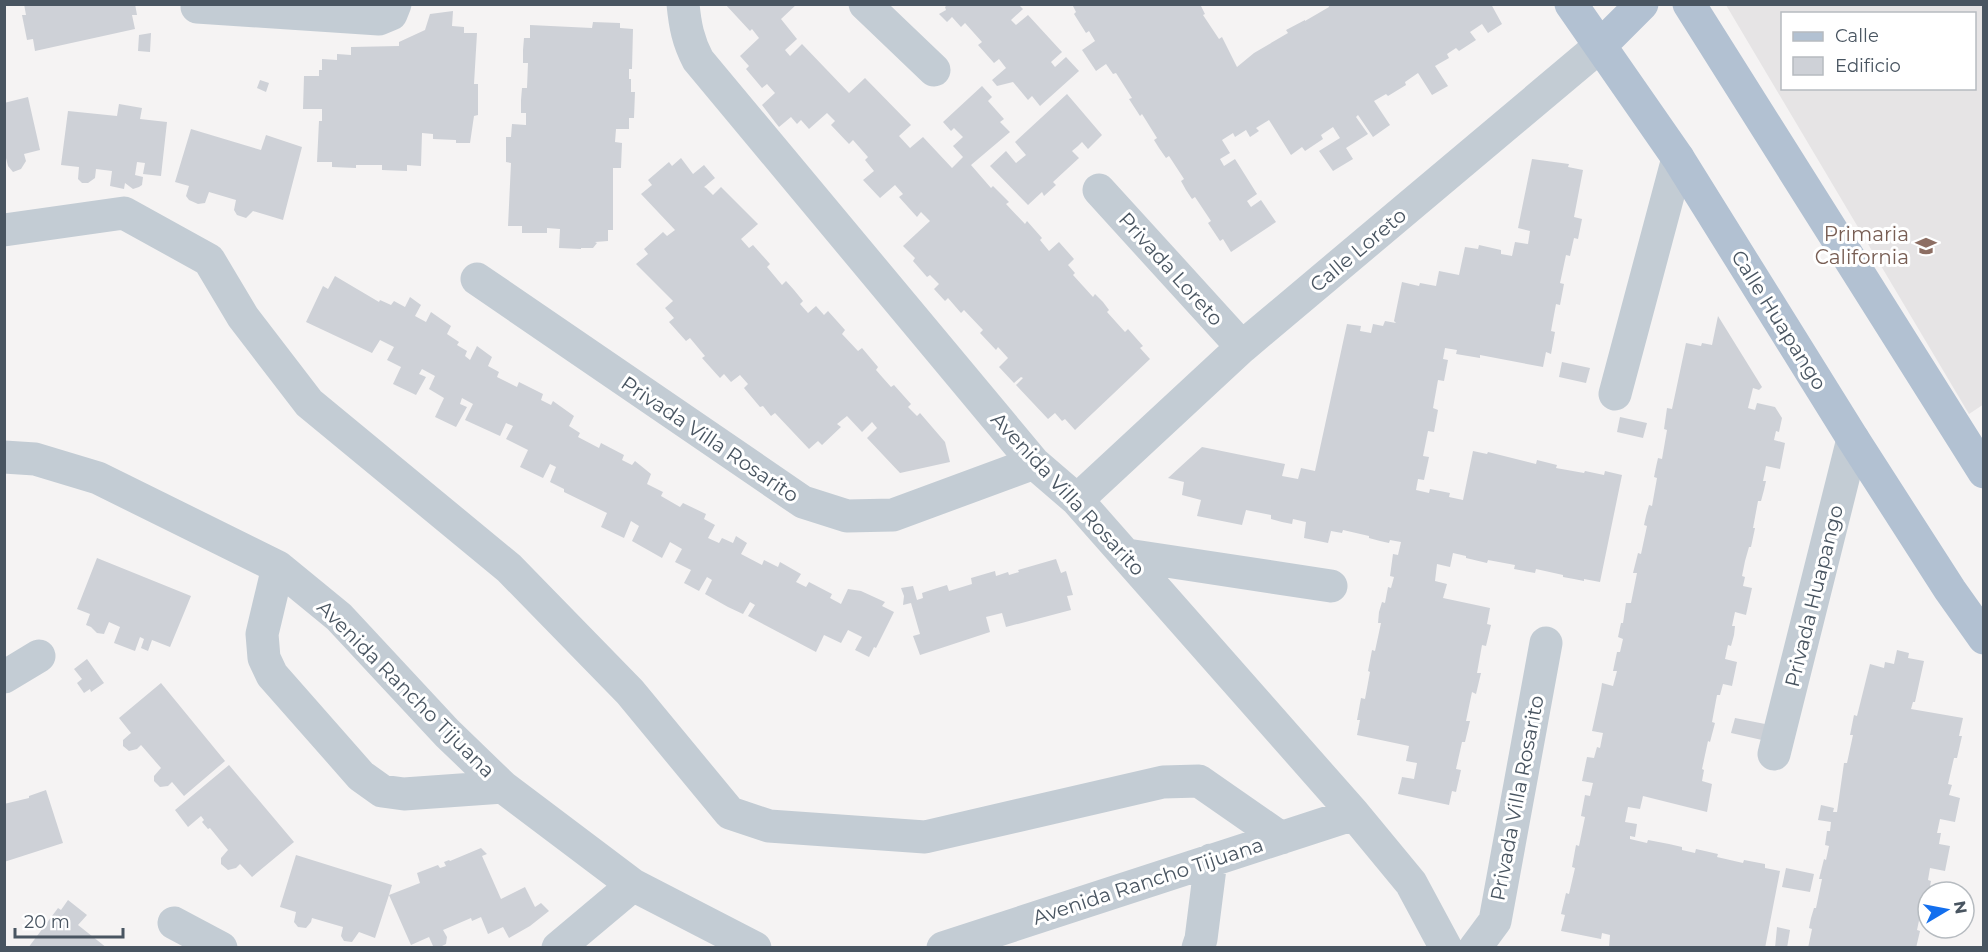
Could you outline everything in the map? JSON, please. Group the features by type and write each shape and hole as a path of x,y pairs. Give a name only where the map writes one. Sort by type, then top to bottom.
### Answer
{"main road":[{"name":"Calle Huapango","path":"1572,4 1678,158 1853,439 1983,638"},
{"name":"Calle Loreto","path":"1600,46 1642,4"},
{"path":"1689,4 1983,472"}],"street":[{"path":"197,7 379,19 391,14 395,4"},
{"name":"Avenida Villa Rosarito","path":"684,4 685,27 698,60 1034,463 1077,500 1354,814 1411,883 1446,948"},
{"path":"865,4 934,70"},
{"name":"Calle Loreto","path":"1077,500 1242,347 1600,46"},
{"path":"1615,394 1678,158"},
{"name":"Privada Loreto","path":"1099,190 1242,347"},
{"path":"4,230 124,213 209,260 243,317 309,403 509,568 630,692 730,813 769,826 925,837 1163,782 1199,781 1281,838"},
{"name":"Privada Villa Rosarito","path":"477,279 803,502 847,516 893,515 1034,463"},
{"name":"Privada Huapango","path":"1774,754 1853,439"},
{"name":"Avenida Rancho Tijuana","path":"4,457 35,459 98,478 278,567 339,617 447,733 503,787 633,885 755,948"},
{"path":"1127,555 1331,586"},
{"path":"278,567 262,634 264,658 272,675 361,776 382,791 404,794 503,787"},
{"name":"Privada Villa Rosarito","path":"1475,948 1494,921 1546,643"},
{"path":"4,677 39,656"},
{"name":"Avenida Rancho Tijuana","path":"943,948 1354,814"},
{"path":"1198,948 1211,860"},
{"path":"558,948 633,885"},
{"path":"174,923 221,948"}],"shaded area":[{"name":"Primaria California","path":"1726,5 1983,5 1984,404 1969,414"}],"building":[{"path":"24,4 135,4 137,15 132,15 135,29 35,51 33,39 27,40 22,15 26,15"},
{"path":"725,4 797,4 781,19 797,39 785,50 790,56 802,44 849,93 865,78 911,125 899,136 910,148 923,137 952,168 963,157 953,146 963,137 954,128 951,131 943,122 982,86 992,97 988,101 1004,119 1000,122 1010,132 971,165 991,188 993,186 1009,202 1006,204 1025,224 1027,221 1042,238 1040,240 1049,251 1059,242 1074,259 1068,265 1075,273 1073,275 1093,297 1095,294 1103,302 1109,310 1107,312 1125,332 1128,329 1143,346 1140,348 1150,359 1075,430 1065,419 1062,421 1055,413 1048,419 1016,385 1023,378 1021,377 1014,383 999,367 1008,358 998,347 996,350 980,333 983,330 964,310 961,313 948,298 945,301 934,289 939,284 930,275 927,277 913,261 915,258 903,246 930,221 921,212 917,217 899,197 903,194 895,185 880,198 863,180 874,171 865,160 868,157 853,140 849,144 831,125 835,121 827,113 809,129 801,120 797,124 791,117 779,127 775,122 762,105 775,93 767,84 762,88 746,69 749,66 740,56 759,38"},
{"path":"948,4 1018,4 1023,9 1011,20 1016,25 1028,15 1062,52 1051,62 1055,67 1066,57 1079,71 1040,106 1032,96 1028,100 1013,82 997,86 992,80 1006,68 999,59 994,63 978,45 982,42 965,23 961,27 952,17 947,22 939,14 946,10 945,7"},
{"path":"1072,4 1200,4 1205,14 1203,15 1219,39 1222,37 1237,67 1254,53 1288,33 1286,30 1329,7 1328,4 1491,4 1502,24 1488,33 1482,24 1470,32 1476,40 1459,51 1456,48 1447,54 1449,58 1435,66 1448,86 1432,95 1418,73 1405,82 1406,85 1374,101 1390,125 1373,137 1358,115 1356,117 1368,134 1346,148 1353,159 1333,171 1319,151 1340,138 1333,127 1321,135 1323,139 1305,151 1302,147 1291,155 1269,120 1256,128 1259,131 1250,137 1246,130 1235,137 1233,133 1222,140 1230,153 1220,159 1224,166 1235,159 1257,194 1247,201 1251,207 1261,200 1276,222 1231,252 1223,239 1220,241 1208,223 1211,221 1195,197 1192,199 1186,190 1181,181 1184,179 1169,156 1166,158 1159,148 1154,140 1157,138 1142,114 1140,116 1129,99 1132,98 1116,73 1113,74 1106,64 1096,71 1082,50 1095,41 1089,31 1086,33 1074,14 1076,12"},
{"path":"453,11 452,26 464,27 464,33 477,33 474,84 478,84 478,115 474,116 470,143 433,139 433,134 422,133 421,166 407,165 407,171 382,170 382,165 356,165 356,168 332,167 332,162 317,162 319,121 322,121 322,109 303,109 304,76 319,76 319,70 322,70 322,59 337,60 337,54 351,55 351,47 399,46 399,42 425,30 430,14"},
{"path":"593,22 620,23 620,28 633,29 632,69 629,69 629,79 631,79 631,92 635,92 634,118 629,118 629,129 616,129 615,142 622,143 621,168 613,168 613,230 608,230 608,241 595,242 597,243 593,248 559,248 560,229 547,228 547,233 522,233 522,226 508,226 511,163 506,162 506,137 511,137 512,124 526,125 526,113 521,113 522,88 527,88 528,63 523,63 523,50 524,38 530,38 530,25 592,28"},
{"path":"151,33 150,52 138,51 139,35"},
{"path":"260,80 269,83 266,92 257,88"},
{"path":"1067,94 1102,135 1088,149 1082,142 1072,151 1079,158 1053,182 1056,185 1044,196 1042,192 1028,205 990,166 1006,151 1016,163 1026,155 1015,142"},
{"path":"28,97 40,150 24,154 26,161 21,169 13,172 4,158 4,103"},
{"path":"119,104 142,108 140,119 167,122 161,176 143,174 145,163 137,162 135,175 143,177 142,185 139,187 133,189 125,183 124,189 110,186 112,171 96,169 95,178 88,183 82,183 78,179 79,167 61,165 68,111 117,116"},
{"path":"191,129 261,150 266,135 302,147 283,220 253,211 246,218 237,215 234,210 236,200 209,192 205,203 198,204 189,200 186,196 189,186 175,182"},
{"path":"681,158 693,174 704,165 715,178 704,187 713,195 721,187 758,224 741,239 749,248 753,245 770,264 767,267 782,285 786,281 803,301 800,304 808,313 816,306 824,315 828,311 845,330 842,334 858,351 862,348 878,367 876,370 883,378 891,387 894,385 911,404 908,407 917,416 920,413 945,442 950,462 900,473 867,438 877,428 872,422 862,432 847,416 837,424 841,427 822,445 818,441 809,449 775,413 771,416 763,406 760,407 744,388 748,384 740,375 731,382 724,374 720,378 702,358 705,356 690,338 686,341 669,322 674,318 665,308 673,301 636,264 648,254 644,249 663,232 667,236 675,230 641,194 652,185 648,180 669,162 672,166"},
{"path":"1532,159 1569,164 1568,167 1583,170 1574,217 1582,219 1578,239 1574,238 1570,256 1566,255 1560,283 1564,284 1560,305 1556,304 1551,331 1555,332 1551,354 1546,352 1543,367 1480,355 1480,358 1456,354 1457,350 1445,348 1443,359 1448,360 1444,381 1438,380 1433,408 1438,410 1434,432 1428,431 1423,456 1429,457 1424,480 1418,479 1416,490 1429,493 1430,489 1450,493 1449,497 1463,500 1473,451 1487,454 1488,452 1536,464 1537,460 1557,465 1556,468 1584,473 1585,471 1604,475 1605,471 1622,475 1600,582 1563,577 1563,575 1536,569 1535,573 1514,569 1515,565 1488,560 1487,563 1453,553 1450,567 1437,564 1435,581 1447,584 1443,598 1490,608 1487,624 1491,625 1486,646 1482,645 1477,673 1481,673 1476,694 1472,692 1466,721 1470,721 1456,769 1461,770 1456,792 1452,791 1449,805 1398,794 1402,777 1414,779 1417,763 1406,761 1409,746 1357,735 1361,698 1365,699 1372,650 1375,651 1381,623 1378,623 1379,612 1382,602 1385,603 1388,587 1391,588 1394,577 1390,576 1393,554 1398,555 1401,542 1390,540 1389,543 1343,530 1342,533 1331,531 1328,543 1304,538 1306,522 1293,519 1292,524 1282,522 1271,519 1271,515 1246,510 1242,525 1197,516 1201,500 1182,495 1184,482 1168,478 1202,447 1285,464 1282,476 1298,479 1301,468 1315,471 1347,324 1361,326 1360,331 1371,333 1373,324 1383,326 1385,321 1396,323 1394,321 1402,282 1419,286 1420,283 1436,286 1439,271 1459,275 1465,247 1478,249 1479,245 1501,250 1501,254 1512,256 1515,242 1528,244 1530,231 1518,228"},
{"path":"335,276 379,302 380,300 391,305 394,301 405,307 410,297 421,305 415,316 426,322 431,312 451,326 447,334 459,342 457,345 467,351 465,356 470,360 477,346 492,357 488,366 499,372 497,377 517,387 519,382 543,394 541,400 551,405 553,401 574,416 569,426 580,433 578,437 599,448 601,443 624,455 622,460 632,465 635,461 651,474 647,484 663,492 661,496 680,507 683,503 706,514 704,519 715,525 708,538 719,543 722,538 733,543 736,536 747,543 741,554 762,565 764,560 778,567 780,562 801,574 796,582 806,587 809,582 832,594 830,598 841,604 848,589 861,591 885,602 882,606 894,612 876,648 874,647 869,657 855,650 862,637 848,630 841,643 824,635 816,652 748,616 755,605 750,602 743,614 728,607 705,594 712,580 707,577 699,591 684,583 691,570 675,562 682,549 670,542 662,558 632,541 639,526 631,521 624,538 601,527 607,513 564,492 564,489 550,482 556,467 550,464 543,478 520,467 528,450 506,439 513,426 506,423 500,436 465,420 473,404 462,398 460,404 467,407 456,427 435,417 444,398 429,389 435,376 422,369 419,374 426,377 416,395 393,384 401,367 387,360 394,347 380,340 372,353 306,322 323,286 328,289"},
{"path":"1718,316 1762,387 1759,390 1753,388 1748,408 1755,410 1757,403 1775,407 1782,418 1779,432 1776,431 1774,440 1785,443 1780,469 1766,466 1763,481 1766,481 1761,501 1758,501 1751,547 1749,547 1745,561 1743,586 1752,588 1746,615 1735,612 1732,626 1735,626 1734,635 1731,646 1728,645 1725,659 1737,662 1732,686 1723,684 1720,695 1717,695 1712,722 1715,723 1710,742 1708,741 1702,769 1704,770 1702,781 1712,784 1707,812 1643,796 1640,809 1628,807 1625,822 1637,824 1635,837 1630,836 1630,839 1647,843 1648,840 1669,844 1695,853 1696,849 1743,863 1744,860 1765,864 1765,868 1780,871 1765,948 1612,948 1609,947 1610,935 1602,933 1601,939 1561,931 1565,915 1561,914 1566,893 1569,894 1575,868 1572,867 1576,845 1579,846 1585,817 1581,816 1585,795 1590,796 1593,783 1582,781 1587,757 1594,758 1597,747 1600,748 1603,733 1592,731 1602,683 1613,686 1617,671 1613,671 1617,652 1620,652 1623,639 1618,637 1626,603 1631,603 1637,573 1633,573 1638,553 1641,554 1649,505 1652,506 1658,458 1662,459 1667,430 1664,429 1667,408 1672,409 1686,343 1701,346 1702,343 1712,345"},
{"path":"1562,362 1590,368 1586,383 1559,377"},
{"path":"1620,417 1647,423 1643,438 1617,432"},
{"path":"97,558 191,596 170,647 152,640 148,651 141,648 144,639 140,637 135,651 114,643 120,627 109,622 104,634 97,633 86,625 90,614 77,609"},
{"path":"1056,559 1061,573 1066,571 1073,595 1067,596 1071,610 1006,627 1002,613 986,617 990,632 920,655 913,636 920,634 911,603 903,605 904,596 901,588 913,586 917,600 923,598 922,593 947,585 949,591 972,584 971,578 995,571 996,576 1008,572 1009,575 1019,572 1018,570"},
{"path":"1897,650 1909,653 1908,658 1924,661 1915,702 1911,709 1963,718 1957,758 1954,758 1948,784 1952,785 1949,795 1960,798 1955,822 1940,819 1937,833 1941,833 1939,844 1950,846 1945,871 1930,868 1928,880 1916,880 1916,940 1918,940 1916,948 1808,948 1812,929 1809,928 1811,918 1816,908 1822,879 1819,879 1829,846 1825,845 1831,822 1818,820 1821,805 1834,808 1833,812 1837,812 1844,763 1847,763 1853,735 1850,735 1854,715 1857,716 1870,664 1884,668 1885,662 1894,664"},
{"path":"87,659 104,683 91,692 90,689 84,693 77,683 82,679 74,669"},
{"path":"161,683 225,761 184,796 172,782 168,786 160,787 154,781 154,776 161,768 141,745 129,751 123,746 123,740 131,733 119,718"},
{"path":"1735,718 1765,724 1762,740 1731,733"},
{"path":"229,765 294,842 252,877 240,864 228,870 221,864 221,858 228,850 202,822 204,820 201,816 188,827 175,810"},
{"path":"46,790 63,843 4,862 4,804 29,798 29,796"},
{"path":"481,848 487,854 482,856 501,899 525,887 535,907 541,903 549,911 530,926 509,938 503,927 488,934 481,917 472,921 471,918 443,930 447,937 446,944 440,947 433,946 429,937 411,945 389,895 420,883 417,873 438,865 440,868 446,866 444,862"},
{"path":"296,855 392,885 375,938 359,932 352,942 344,941 341,936 343,927 312,918 306,928 298,927 294,922 296,912 280,907"},
{"path":"1786,868 1814,874 1810,892 1782,887"},
{"path":"68,900 87,915 78,925 107,948 28,948 58,908 61,910"},
{"path":"1777,927 1790,930 1787,948 1775,948"}],"place":[{"name":"Primaria California","path":"1926,246"}]}
